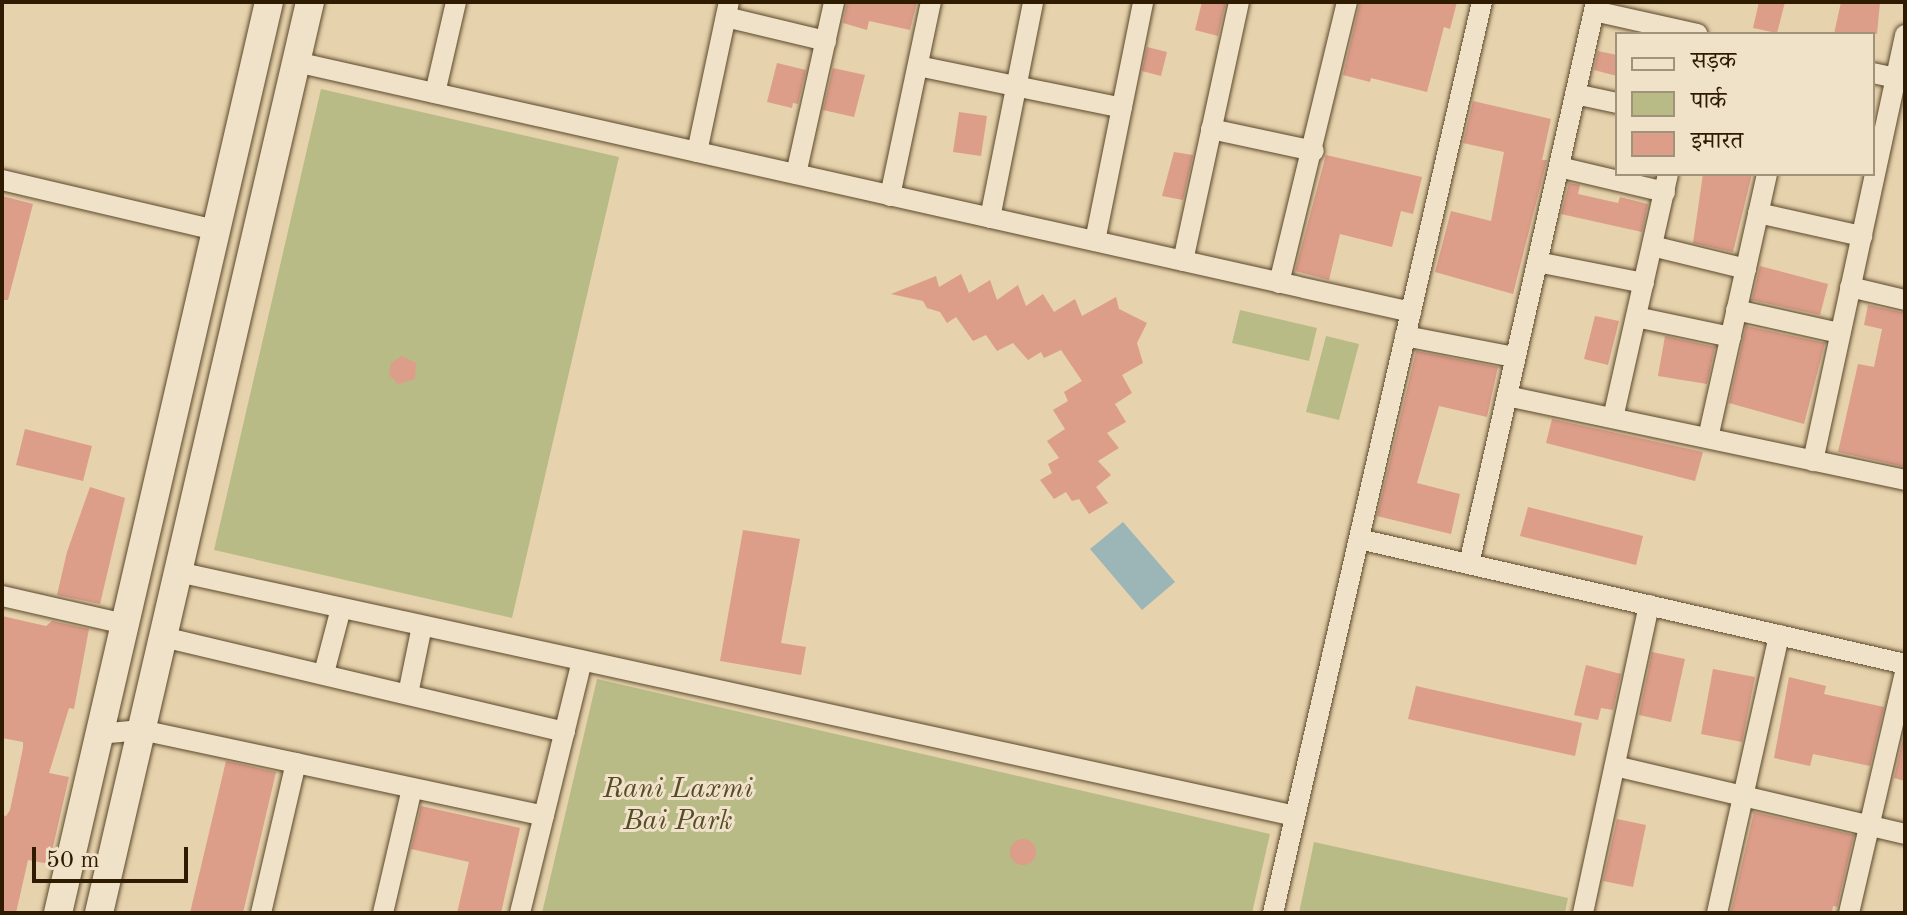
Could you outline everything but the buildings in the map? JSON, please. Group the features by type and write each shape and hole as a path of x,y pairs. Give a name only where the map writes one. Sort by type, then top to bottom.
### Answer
{"street":[{"path":"58,913 269,2"},
{"path":"99,913 310,2"},
{"path":"435,93 456,2"},
{"path":"796,174 834,2"},
{"path":"890,196 931,2"},
{"path":"990,218 1033,2"},
{"path":"1095,241 1143,2"},
{"path":"1183,261 1238,2"},
{"path":"1279,283 1314,151 1347,2"},
{"path":"1273,913 1482,2"},
{"path":"1469,564 1595,6 1690,32"},
{"path":"697,152 728,10 826,41"},
{"path":"1875,166 1900,79 1905,35"},
{"path":"296,62 1411,312"},
{"path":"918,66 1122,108"},
{"path":"1875,73 1900,79"},
{"path":"1575,94 1615,103"},
{"path":"1211,129 1314,151"},
{"path":"1559,167 1615,175"},
{"path":"1613,418 1666,183 1619,176"},
{"path":"1708,438 1758,213 1763,176"},
{"path":"1813,461 1873,176"},
{"path":"2,180 216,230"},
{"path":"1758,213 1862,236"},
{"path":"1652,246 1746,269"},
{"path":"1537,262 1644,283"},
{"path":"1850,287 1905,300"},
{"path":"1736,310 1840,333"},
{"path":"1636,317 1731,337"},
{"path":"1405,336 1514,357"},
{"path":"1507,396 1905,480"},
{"path":"1359,539 1905,664"},
{"path":"178,572 1295,816"},
{"path":"2,596 125,624"},
{"path":"1583,913 1649,605"},
{"path":"324,673 341,608"},
{"path":"408,694 422,626"},
{"path":"1717,913 1779,635"},
{"path":"163,637 565,732"},
{"path":"520,913 582,661"},
{"path":"1849,913 1905,673"},
{"path":"99,734 141,730 544,816"},
{"path":"261,913 296,763"},
{"path":"1615,766 1905,834"},
{"path":"383,913 412,788"}],"green space":[{"path":"321,89 619,157 512,618 214,550"},
{"path":"1240,310 1317,328 1309,361 1232,343"},
{"path":"1326,336 1359,344 1339,420 1306,412"},
{"name":"Rani Laxmi Bai Park","path":"597,679 1270,834 1252,913 542,913"},
{"path":"1314,842 1568,898 1565,913 1299,913"}],"water":[{"path":"1123,522 1175,582 1142,610 1090,549"}]}
